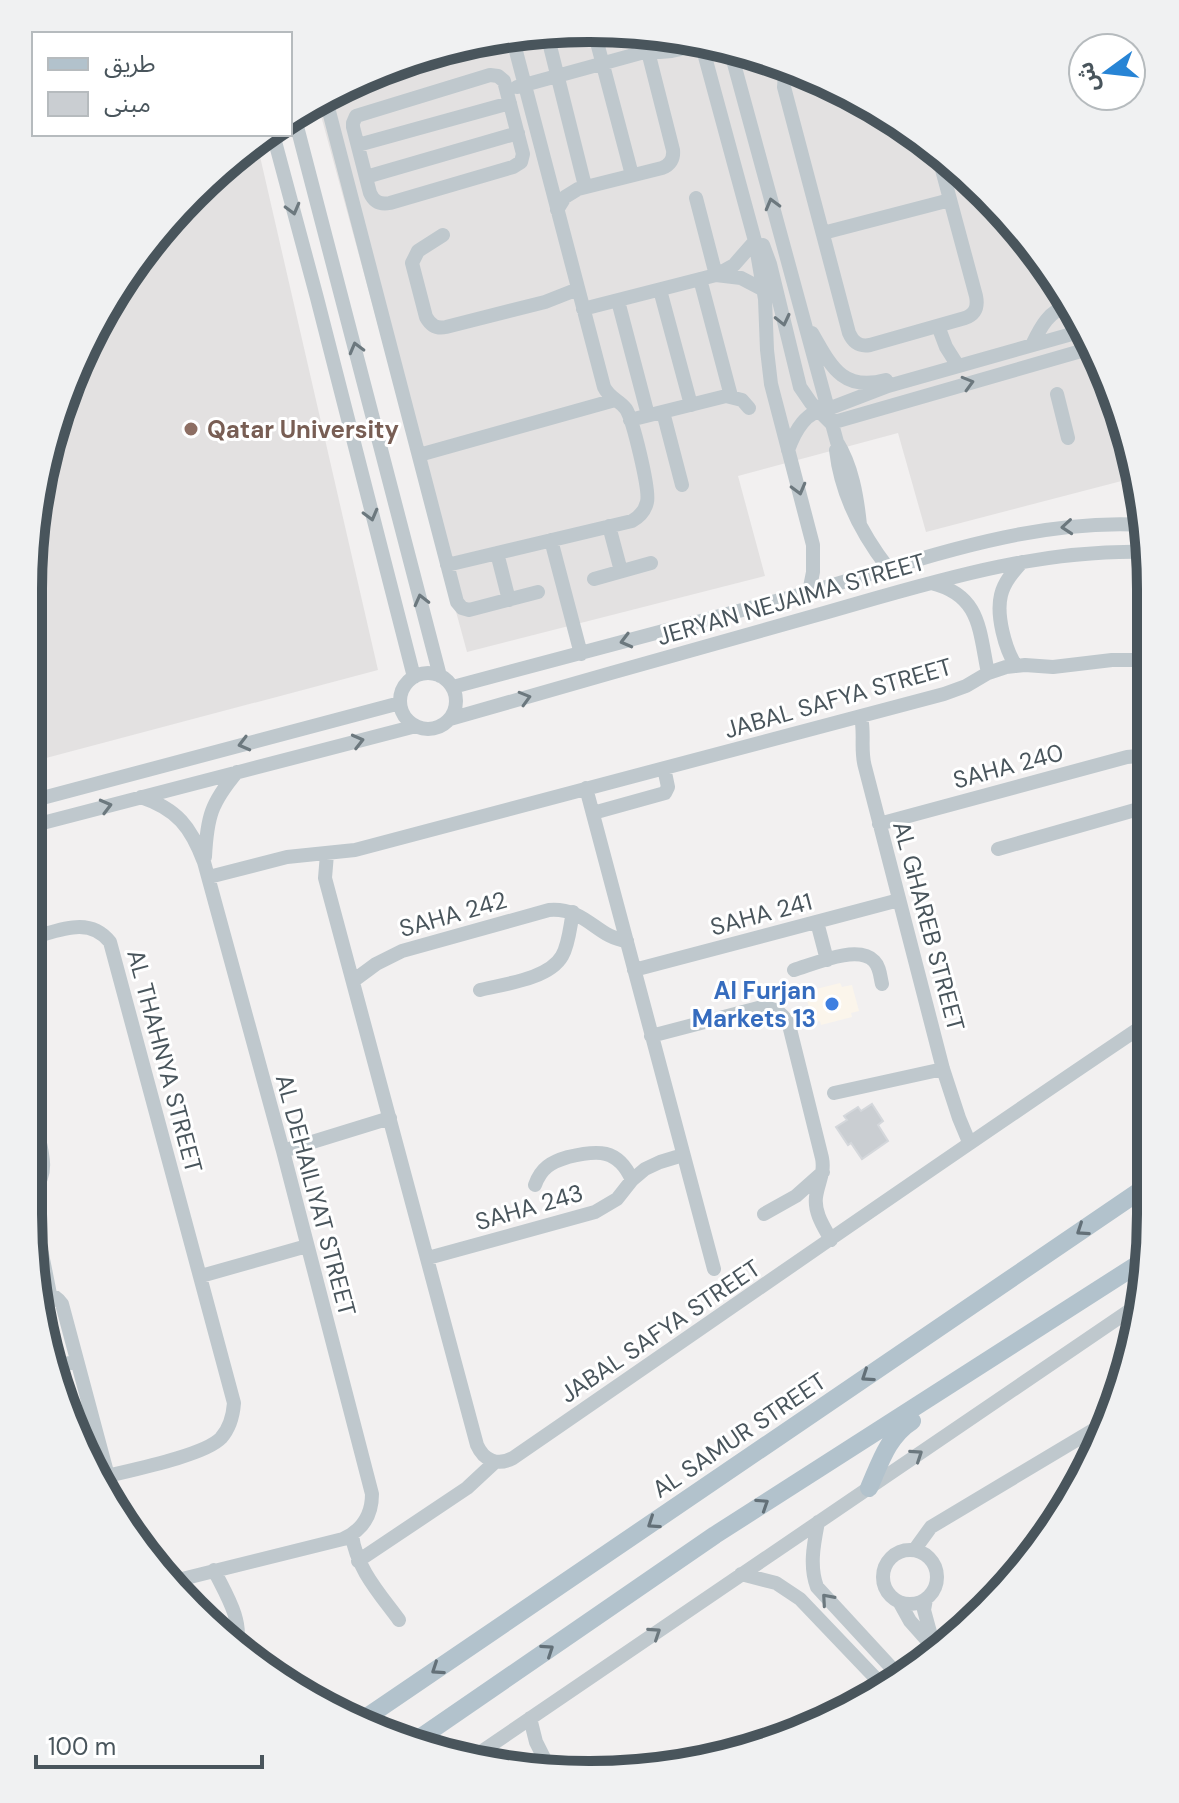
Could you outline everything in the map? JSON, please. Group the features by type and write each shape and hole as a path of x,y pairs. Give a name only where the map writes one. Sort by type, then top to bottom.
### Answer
{"main road":[{"name":"AL SAMUR STREET","path":"370,1715 1137,1193"},
{"path":"424,1735 715,1535 1134,1267"},
{"path":"869,1488 891,1441 904,1426 1011,1356 1042,1326"}],"street":[{"path":"597,42 632,175"},
{"path":"549,44 585,186"},
{"path":"557,210 565,197 585,186 666,166 674,155 647,45"},
{"path":"648,51 656,46"},
{"path":"447,565 637,518 648,500 630,420 625,408 608,395 604,387 515,48"},
{"path":"358,145 508,96 525,85 557,75 648,51 678,50"},
{"path":"703,55 755,241 764,290 768,367 813,545 809,592"},
{"path":"733,62 826,414 837,442 842,482 867,541 888,568"},
{"path":"490,75 502,78 518,133 523,154 517,166 381,204 370,193 353,123 359,113 490,75"},
{"path":"785,79 783,83 849,333 856,343 865,346 973,314 977,305 942,172"},
{"path":"328,108 457,602 462,608 473,610 538,592"},
{"path":"297,127 440,676"},
{"path":"366,177 518,133"},
{"path":"275,141 414,677"},
{"path":"696,198 716,275"},
{"path":"823,233 950,200"},
{"path":"749,220 770,264 796,378 805,396 826,414"},
{"path":"443,235 418,251 412,263 426,317 437,327 545,302 578,289"},
{"path":"583,309 716,275 734,265 755,241"},
{"path":"716,275 741,278 764,290"},
{"path":"700,279 731,396"},
{"path":"660,290 691,405"},
{"path":"317,298 341,292"},
{"path":"618,301 648,415"},
{"path":"1032,345 1046,319 1059,308"},
{"path":"802,314 828,361 848,380 866,384 906,375 934,373"},
{"path":"938,326 958,366"},
{"path":"826,414 888,386 1074,333"},
{"path":"788,450 796,431 810,416 1082,350"},
{"path":"1057,394 1068,438"},
{"path":"630,420 731,396 742,400 749,408"},
{"path":"419,455 615,400"},
{"path":"663,412 682,485"},
{"path":"364,486 390,479"},
{"name":"JERYAN NEJAIMA STREET","path":"453,687 990,540 1039,530 1096,524 1133,525"},
{"path":"609,526 621,571"},
{"path":"551,540 581,654"},
{"name":"JERYAN NEJAIMA STREET","path":"450,719 975,571 1096,553 1136,552"},
{"path":"497,553 509,600"},
{"path":"1016,666 1006,645 1000,596 1022,562"},
{"path":"594,579 651,563"},
{"name":"JABAL SAFYA STREET","path":"931,583 953,590 972,607 988,673"},
{"name":"JABAL SAFYA STREET","path":"209,877 287,857 355,850 955,691 988,673 1016,666 1053,667 1137,660"},
{"path":"427,673 440,676 453,687 456,704 450,719 438,728 423,729 405,717 400,703 403,688 414,677 427,673"},
{"path":"42,798 400,703"},
{"name":"AL GHAREB STREET","path":"861,717 862,758 943,1069 969,1142"},
{"path":"42,823 416,726"},
{"name":"SAHA 240","path":"879,824 1137,756"},
{"path":"593,813 665,793 668,787 664,768"},
{"name":"AL DEHAILIYAT STREET","path":"204,862 206,829 211,811 218,796 237,772"},
{"path":"586,788 714,1269"},
{"name":"AL DEHAILIYAT STREET","path":"141,797 163,806 182,820 195,839 209,877 372,1494 368,1518 352,1535"},
{"path":"998,849 1137,809"},
{"path":"327,854 325,878 477,1445 484,1456 495,1462"},
{"name":"SAHA 241","path":"634,970 899,900"},
{"name":"SAHA 242","path":"353,981 376,964 416,946 549,910 573,912"},
{"path":"480,990 539,975 558,963 565,950 573,912 615,939 627,941"},
{"path":"817,922 827,960"},
{"name":"AL THAHNYA STREET","path":"42,935 85,926 99,931 110,942 232,1394 231,1422 221,1438 206,1449 109,1475"},
{"path":"794,970 853,953 865,954 877,966 882,984"},
{"path":"651,1036 762,1007 769,1007 781,1014 789,1025 822,1158 823,1172 816,1206 831,1240"},
{"name":"JABAL SAFYA STREET","path":"358,1561 467,1488 495,1462 513,1458 969,1142 1137,1030"},
{"path":"834,1093 943,1069"},
{"path":"283,1151 390,1118"},
{"name":"SAHA 243","path":"535,1185 541,1171 553,1162 593,1152 602,1152 618,1159 632,1180"},
{"name":"SAHA 243","path":"428,1258 595,1212 617,1199 632,1180 653,1165 683,1155"},
{"path":"764,1214 796,1196 823,1172"},
{"path":"201,1276 307,1246"},
{"path":"49,1296 62,1304 98,1456"},
{"path":"484,1750 1127,1312"},
{"path":"64,1364 76,1362"},
{"path":"922,1553 931,1527 1092,1431"},
{"path":"818,1522 813,1548 813,1577 817,1587 893,1670"},
{"path":"182,1579 352,1535 358,1561 399,1620"},
{"path":"929,1643 910,1621 900,1603 887,1593 882,1577 886,1561 899,1551 922,1553 937,1570 936,1586 926,1599 924,1610 932,1640"},
{"path":"214,1570 237,1622 239,1633"},
{"path":"741,1574 776,1583 800,1599 877,1680"},
{"path":"900,1603 914,1604 926,1599"},
{"path":"834,1635 848,1622"},
{"path":"530,1718 544,1759"}],"shaded area":[{"path":"554,43 625,43 661,47 765,71 832,98 863,115 923,155 950,178 977,202 1024,256 1045,285 1081,347 1108,414 1125,480 926,532 898,433 738,476 765,576 467,652 320,113 347,98 448,61"},
{"name":"Qatar University","path":"259,153 378,670 42,759 43,554 53,483 71,414 98,347 134,285 202,202"},
{"name":"Al Furjan Markets 13","path":"840,983 842,987 852,985 859,1011 851,1013 852,1017 821,1025 820,1021 813,1023 806,996 813,994 812,990"}],"building":[{"path":"872,1104 883,1121 878,1125 888,1141 862,1159 836,1127 847,1120 844,1116 858,1107 861,1111"}],"place":[{"name":"Qatar University","path":"191,429"},
{"name":"Al Furjan Markets 13","path":"832,1004"}]}
